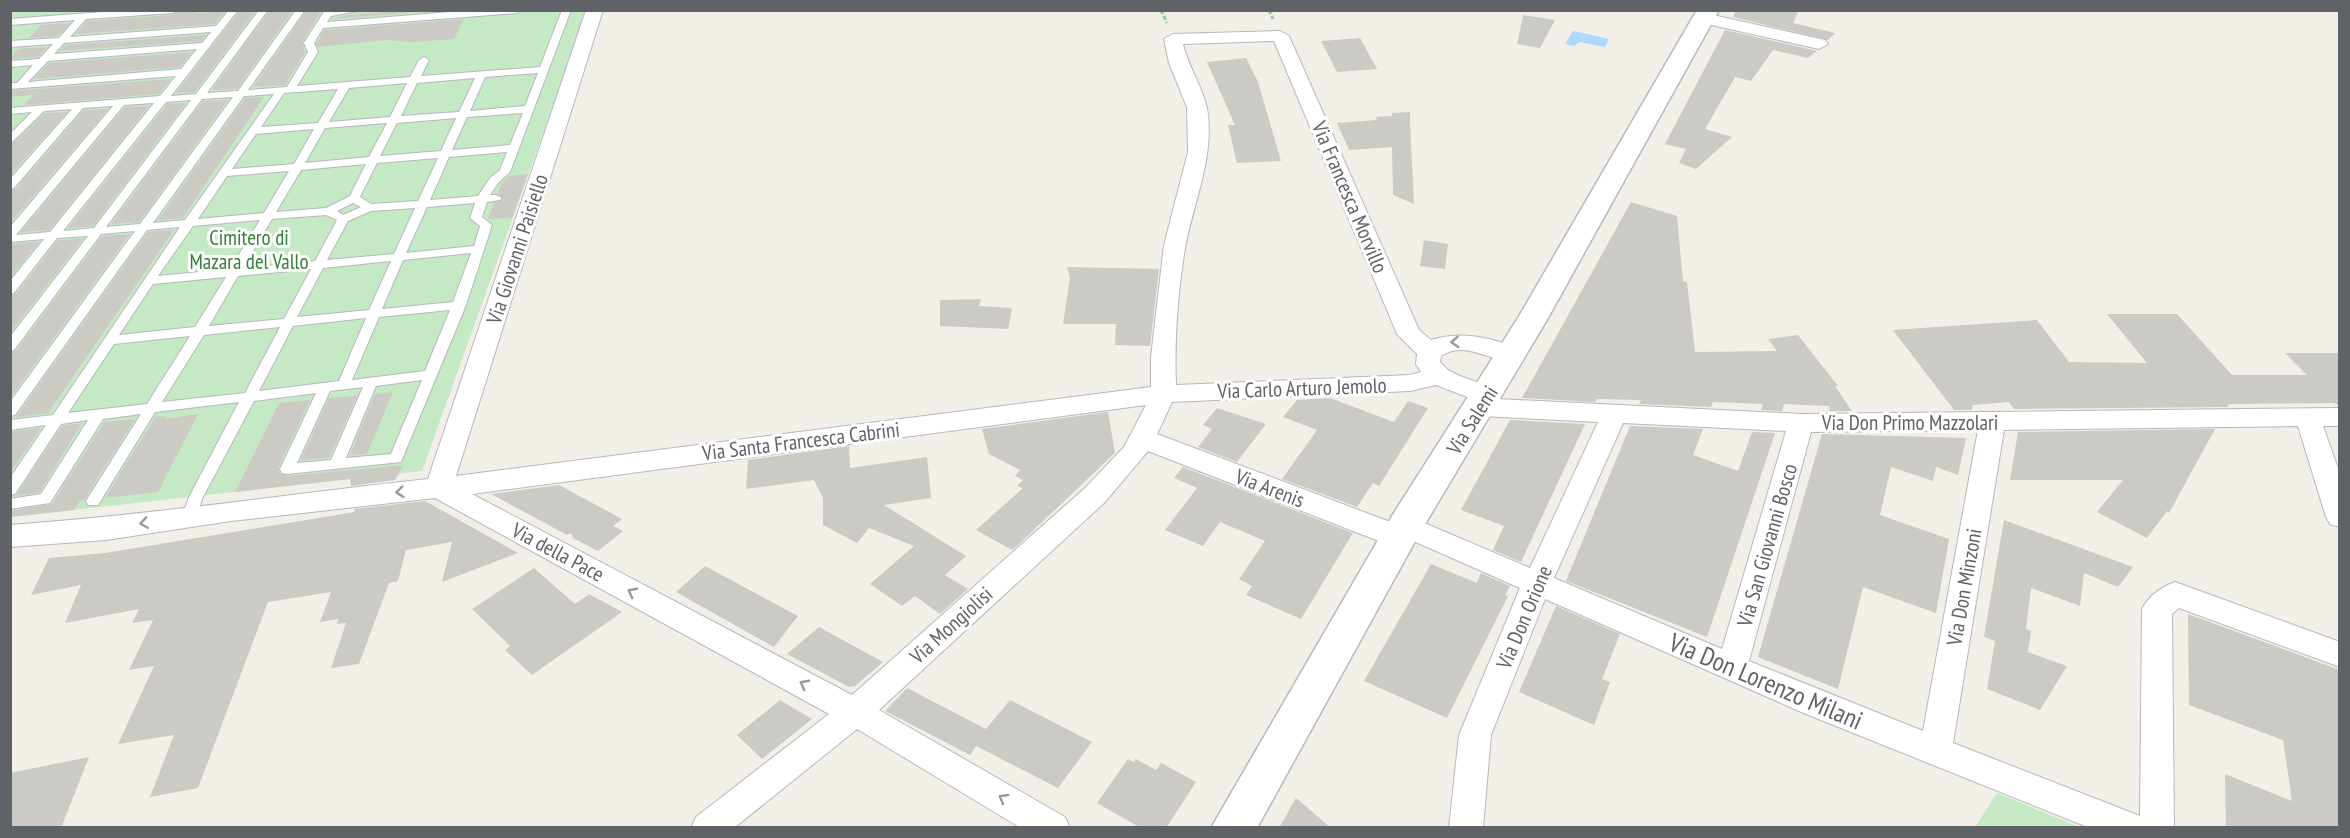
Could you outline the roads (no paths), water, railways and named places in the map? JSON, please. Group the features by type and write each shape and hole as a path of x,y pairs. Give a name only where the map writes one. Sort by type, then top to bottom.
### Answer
{"main road":[{"name":"Via Salemi","path":"1233,828 1402,531 1511,354 1701,13"}],"street":[{"name":"Via Giovanni Paisiello","path":"439,488 528,195 596,10"},
{"path":"1701,13 1819,44"},
{"name":"Via Francesca Morvillo","path":"1164,394 1163,357 1175,245 1198,152 1197,108 1178,63 1173,39 1280,36 1409,334 1429,352"},
{"path":"1439,376 1428,364 1429,352 1439,344 1456,340 1476,342 1511,354"},
{"name":"Via Carlo Arturo Jemolo","path":"1164,394 1410,383 1439,376"},
{"name":"Via Don Primo Mazzolari","path":"1439,376 1484,401 1614,415 1801,423 2340,417"},
{"name":"Via Mongiolisi","path":"708,828 855,712 1095,495 1134,453 1164,394"},
{"name":"Via Santa Francesca Cabrini","path":"439,488 1164,394"},
{"name":"Via Don Orione","path":"1466,828 1475,735 1537,583 1614,415"},
{"path":"2308,418 2340,517"},
{"name":"Via Don Minzoni","path":"1936,751 1992,422"},
{"name":"Via San Giovanni Bosco","path":"1732,667 1801,423"},
{"name":"Via Arenis","path":"1142,438 1402,531"},
{"path":"10,536 106,529 439,488"},
{"name":"Via della Pace","path":"439,488 855,712 1053,828"},
{"name":"Via Don Lorenzo Milani","path":"1402,531 1537,583 1732,667 2131,828"},
{"path":"2157,828 2157,609 2175,594 2340,655"}],"lane":[{"path":"10,95 15,86 90,10"},
{"path":"10,22 173,10"},
{"path":"10,291 234,10"},
{"path":"10,347 264,10"},
{"path":"10,412 302,10"},
{"path":"10,490 251,132 313,52 309,43 329,12 359,10"},
{"path":"321,25 517,10"},
{"path":"326,386 286,468 396,458 460,305 486,225 476,218 481,198 497,176 505,172 567,10"},
{"path":"10,44 219,28"},
{"path":"10,64 206,46"},
{"path":"10,237 328,211 354,198 376,160 424,60"},
{"path":"10,111 543,70"},
{"path":"15,86 184,72"},
{"path":"344,384 422,204 466,114 482,75"},
{"path":"93,501 199,332 266,216 324,125 345,86"},
{"path":"10,237 121,103"},
{"path":"10,186 80,106"},
{"path":"10,141 41,109"},
{"path":"251,132 530,109"},
{"path":"224,173 514,148"},
{"path":"354,198 369,208"},
{"path":"189,517 196,497 343,219 369,208 496,198"},
{"path":"328,211 343,219"},
{"path":"149,281 478,249"},
{"path":"111,340 460,305"},
{"path":"10,425 430,375"},
{"path":"336,464 372,381"},
{"path":"10,504 45,499 98,415"}],"water":[{"path":"1573,31 1609,39 1605,47 1580,42 1574,46 1565,44"}],"park label":[{"name":"Cimitero di Mazara del Vallo","path":"249,249"}]}
